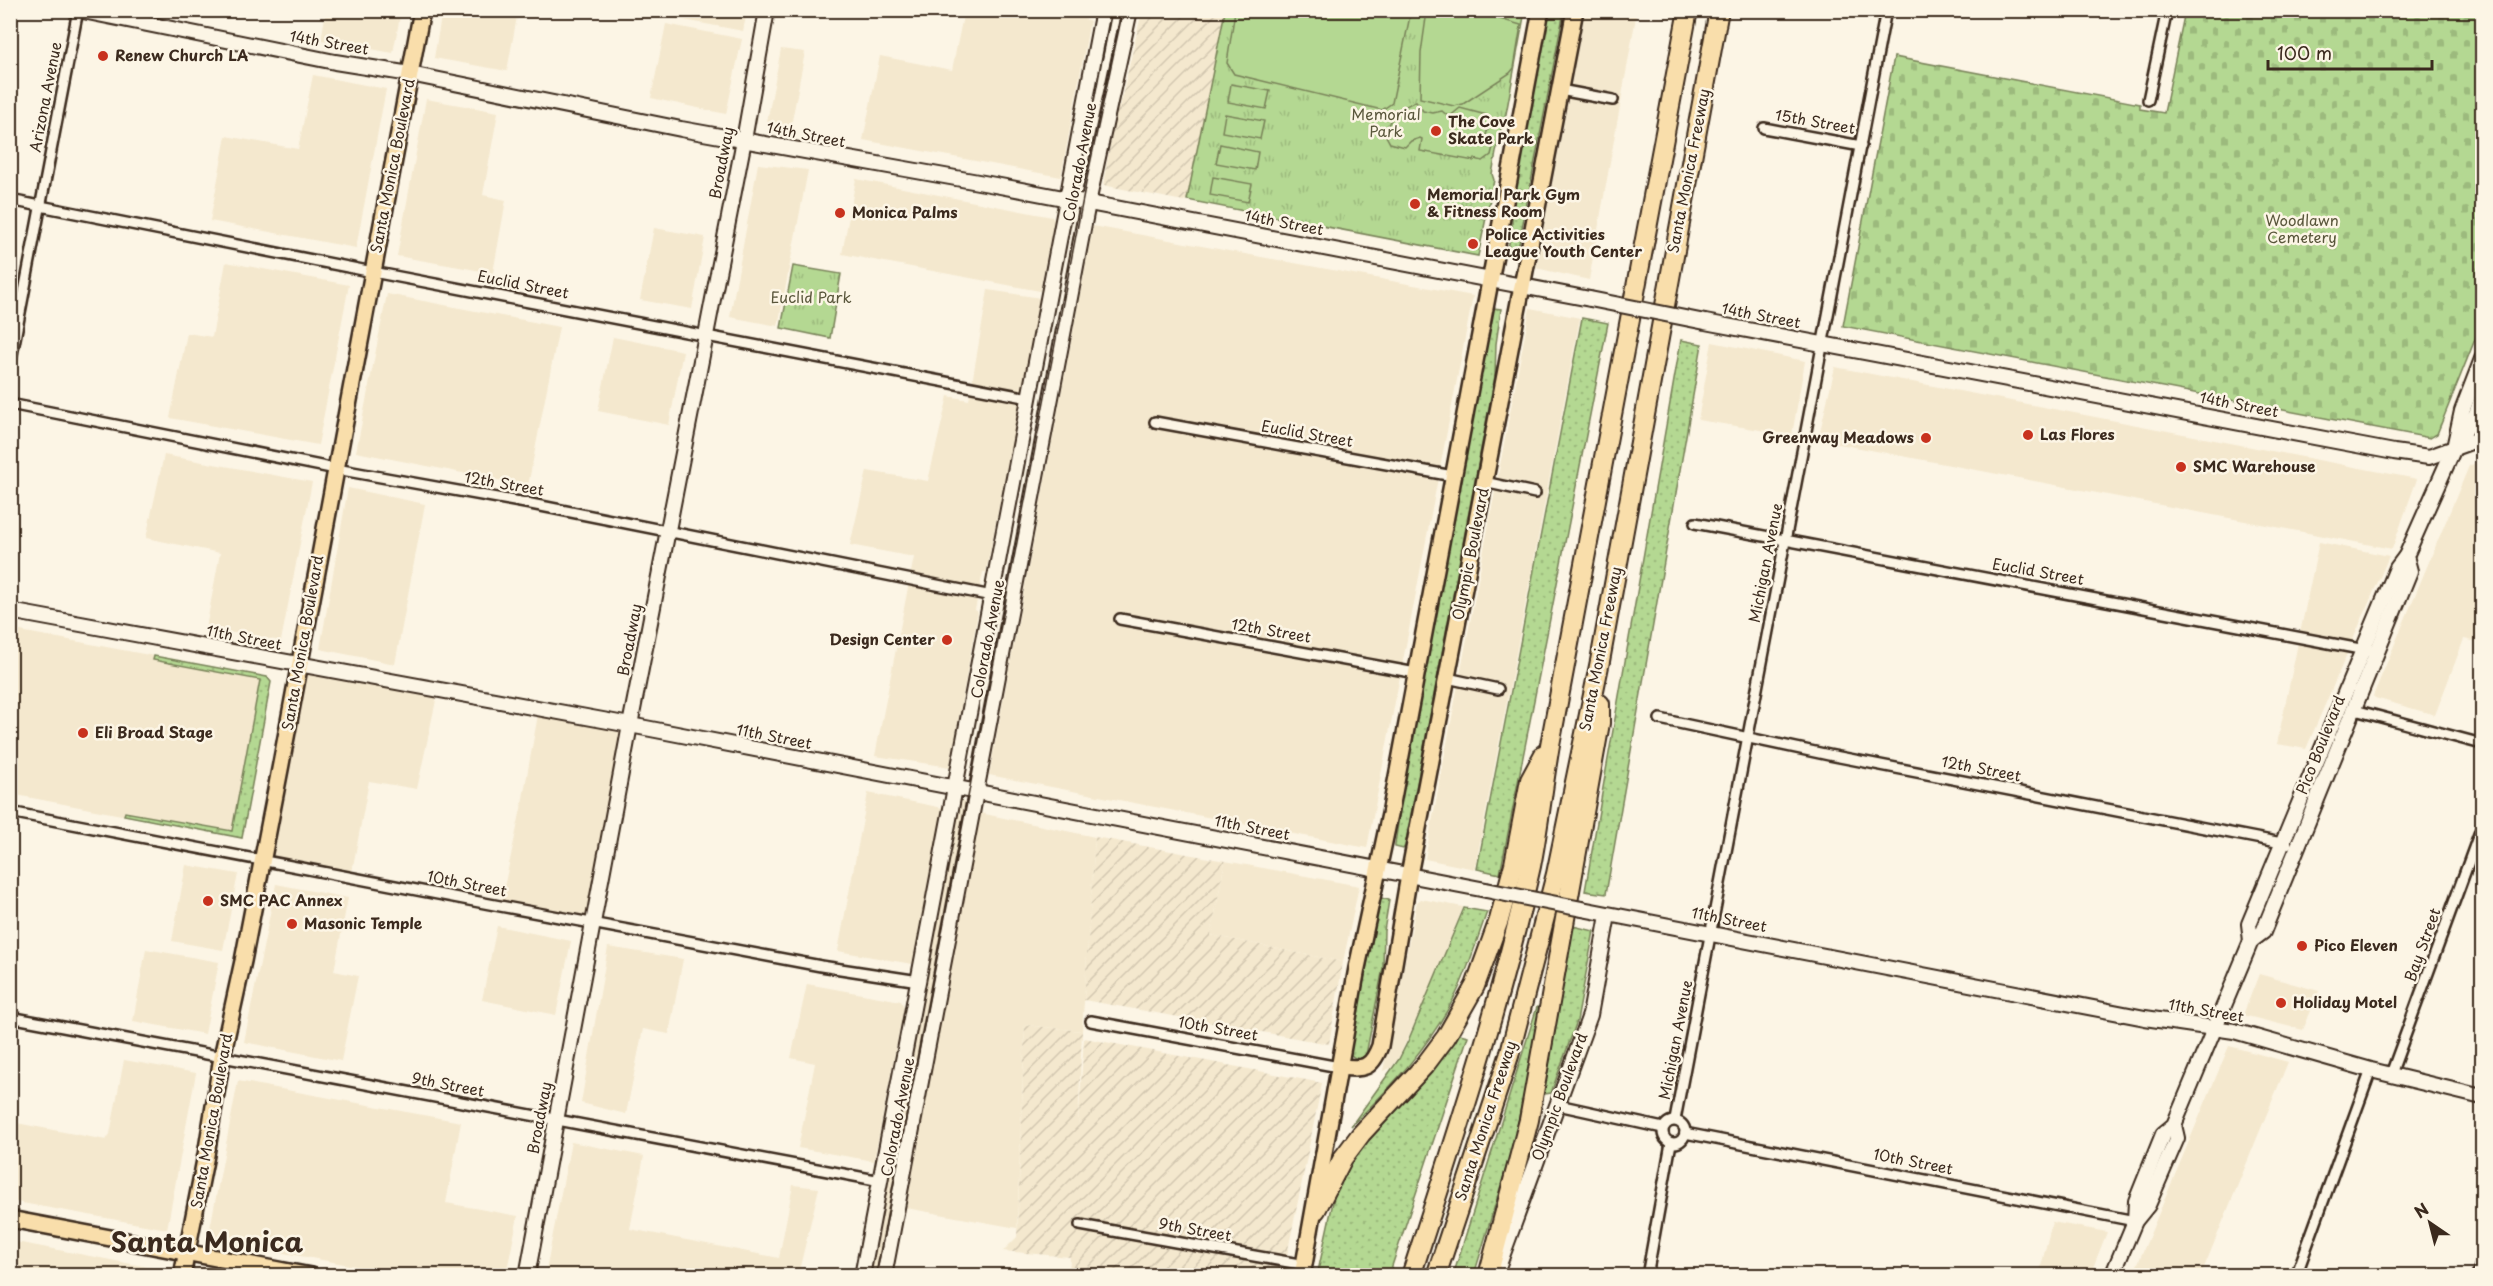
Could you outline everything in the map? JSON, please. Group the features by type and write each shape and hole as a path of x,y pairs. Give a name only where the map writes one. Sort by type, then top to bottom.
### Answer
{"highway":[{"name":"Santa Monica Freeway","path":"1411,1275 1456,1136 1505,971 1531,864 1550,745 1688,10"},
{"name":"Santa Monica Freeway","path":"1436,1275 1509,1056 1556,874 1600,661 1719,10"},
{"path":"1488,1275 1529,1120 1552,1000 1600,723 1600,661"},
{"path":"1316,1210 1343,1158 1361,1134 1425,1065 1446,1037 1475,986 1487,956 1508,886 1530,780 1550,745"}],"main road":[{"name":"Santa Monica Boulevard","path":"182,1275 422,10"},
{"name":"Olympic Boulevard","path":"1304,1270 1339,1067 1492,280 1541,10"},
{"name":"Olympic Boulevard","path":"1339,1067 1366,1067 1373,1062 1380,1046 1409,875 1575,10"},
{"path":"10,1219 310,1275"}],"street":[{"name":"Broadway","path":"527,1275 767,10"},
{"name":"Colorado Avenue","path":"862,1275 1103,10"},
{"name":"Colorado Avenue","path":"884,1275 1088,203 1130,10"},
{"name":"Michigan Avenue","path":"1676,1120 1886,10"},
{"path":"2148,100 2167,10"},
{"name":"14th Street","path":"78,11 744,140 1068,199 1823,345 2394,452 2429,457 2482,438"},
{"name":"Arizona Avenue","path":"10,365 78,11"},
{"path":"1560,90 1613,100"},
{"name":"15th Street","path":"1764,128 1861,146"},
{"name":"Euclid Street","path":"10,200 1029,398"},
{"name":"Pico Boulevard","path":"2454,448 2462,411 2482,359"},
{"name":"Pico Boulevard","path":"2251,941 2248,924 2346,708 2370,650 2397,568 2406,556 2454,448 2476,414 2482,397"},
{"name":"12th Street","path":"10,404 992,596"},
{"name":"Euclid Street","path":"1155,422 1453,476"},
{"path":"1484,482 1535,492"},
{"name":"Euclid Street","path":"1695,523 2370,650"},
{"name":"11th Street","path":"10,611 630,726 2145,1018 2214,1027 2371,1070 2482,1097"},
{"name":"12th Street","path":"1120,620 1416,673"},
{"path":"1447,678 1498,689"},
{"path":"2346,708 2482,744"},
{"name":"Pico Boulevard","path":"2112,1275 2135,1221 2136,1201 2159,1143 2163,1134 2174,1125 2251,941 2262,932 2298,847 2346,708"},
{"name":"12th Street","path":"1660,719 2298,847"},
{"name":"10th Street","path":"10,812 821,966 919,981"},
{"name":"Bay Street","path":"2391,1074 2482,826"},
{"name":"Olympic Boulevard","path":"1495,1275 1590,1016 1608,915"},
{"name":"9th Street","path":"10,1017 881,1181"},
{"name":"10th Street","path":"1091,1021 1339,1067"},
{"path":"2296,1275 2371,1070"},
{"path":"1558,1105 1663,1128"},
{"path":"1676,1120 1682,1124 1685,1133 1681,1140 1671,1143 1663,1137 1663,1128 1669,1121 1676,1120"},
{"name":"10th Street","path":"1685,1133 2135,1221"},
{"path":"1647,1275 1671,1143"},
{"name":"9th Street","path":"1080,1225 1304,1270"},
{"path":"2477,1275 2482,1261"}],"shaded area":[{"path":"669,10 747,11 743,31 668,17"},
{"path":"326,11 401,11 393,53 321,40"},
{"path":"442,11 518,11 507,71 434,58"},
{"path":"964,11 1087,11 1085,19 1090,21 1061,177 863,140 880,56 952,70"},
{"path":"1142,11 1225,11 1187,200 1183,201 1103,185 1116,111 1120,105"},
{"path":"1585,11 1637,11 1589,280 1536,268"},
{"path":"666,24 742,39 726,114 651,98"},
{"path":"781,49 805,52 791,126 767,122"},
{"path":"313,75 386,89 356,248 210,221 226,136 298,149"},
{"path":"426,99 498,112 483,195 506,200 493,273 397,256"},
{"path":"758,164 808,170 778,326 730,317"},
{"path":"856,179 1052,217 1054,220 1040,291 842,254"},
{"path":"1093,226 1473,296 1367,848 989,775"},
{"path":"654,228 705,237 692,309 640,300"},
{"path":"226,262 349,285 318,445 170,418 187,333 212,337"},
{"path":"988,290 1041,298 986,572 983,572 975,610 978,612 950,767 875,756 914,557 850,545 867,471 928,481 948,396 969,400"},
{"path":"387,294 559,327 528,486 356,452"},
{"path":"1530,308 1580,318 1475,869 1425,859"},
{"path":"613,337 683,351 669,425 598,411"},
{"path":"1712,342 1805,361 1792,435 1698,420"},
{"path":"1835,367 2417,479 2392,549 1818,440"},
{"path":"164,455 312,482 281,641 206,628 220,553 146,538"},
{"path":"2482,460 2482,643 2464,639 2435,715 2375,698 2373,696 2469,466"},
{"path":"348,488 425,504 395,664 320,649"},
{"path":"2319,542 2389,556 2306,749 2277,744"},
{"path":"10,629 267,677 271,682 242,838 11,794"},
{"path":"299,665 438,691 417,789 369,781 351,877 262,861"},
{"path":"539,709 630,725 594,922 500,906"},
{"path":"868,793 943,808 912,964 838,951"},
{"path":"958,800 970,802 880,1275 867,1276"},
{"path":"980,813 1095,837 1082,1031 1025,1025 1017,1228 906,1208"},
{"path":"1095,837 1225,861 1211,935 1343,962 1329,1044 1084,1000"},
{"path":"1225,861 1359,886 1343,962 1211,935"},
{"name":"SMC PAC Annex","path":"186,865 238,874 223,950 172,941"},
{"path":"276,884 348,898 334,971 358,976 341,1061 244,1042"},
{"path":"1421,899 1463,907 1433,984 1399,1057 1391,1068 1383,1071 1417,902"},
{"path":"497,926 571,941 556,1015 482,1000"},
{"path":"608,947 683,959 669,1034 643,1029 626,1114 581,1103"},
{"path":"146,949 219,962 205,1034 133,1021"},
{"name":"Holiday Motel","path":"2259,974 2319,991 2303,1030 2243,1015"},
{"path":"807,984 901,1001 904,1007 874,1161 798,1148 815,1063 791,1058"},
{"path":"1025,1025 1082,1031 1078,1128 1084,1038 1322,1083 1283,1275 1069,1275 1070,1257 1003,1251 1017,1237"},
{"path":"2229,1046 2288,1062 2201,1275 2133,1275"},
{"path":"124,1060 196,1073 167,1229 11,1201 11,1122 106,1140 110,1134"},
{"path":"238,1081 461,1122 446,1203 518,1216 506,1275 404,1275 208,1239"},
{"path":"571,1142 644,1156 630,1229 779,1258 793,1185 819,1188 798,1275 545,1275"},
{"path":"2052,1222 2107,1232 2090,1275 2039,1275"},
{"path":"11,1241 158,1269 157,1275 11,1275"}],"green space":[{"name":"Memorial Park","path":"1225,11 1525,11 1506,114 1499,136 1492,174 1494,180 1478,256 1187,200"},
{"path":"1235,11 1411,11 1392,103 1382,110 1234,74 1227,63"},
{"path":"1427,11 1472,11 1521,25 1514,68 1463,104 1454,106 1420,98 1421,53"},
{"path":"1548,11 1564,11 1516,259 1507,255 1512,226 1512,198"},
{"name":"Woodlawn Cemetery","path":"2185,11 2482,11 2482,322 2437,434 2430,438 1843,326 1894,57 2140,104 2140,109 2164,113"},
{"path":"1231,84 1270,91 1266,109 1228,102"},
{"name":"The Cove Skate Park","path":"1416,101 1423,111 1433,113 1442,111 1449,117 1460,108 1486,115 1490,123 1486,135 1493,147 1491,155 1483,161 1475,159 1474,161 1420,151 1422,139 1420,138 1411,141 1405,147 1390,143 1386,130 1391,119 1400,110"},
{"path":"1225,114 1264,121 1260,139 1222,132"},
{"path":"1220,144 1258,152 1255,170 1216,163"},
{"path":"1213,177 1252,184 1248,202 1210,195"},
{"name":"Euclid Park","path":"793,266 841,274 830,338 781,328"},
{"path":"1493,308 1501,309 1496,344 1495,376 1403,849 1395,847 1400,810 1400,783"},
{"path":"1582,318 1608,323 1500,874 1477,869"},
{"path":"1681,340 1702,344 1606,894 1585,891"},
{"path":"154,656 267,677 271,682 242,838 124,815 125,812 232,831 260,680 153,660"},
{"path":"1381,898 1389,900 1384,931 1383,968 1366,1055 1358,1059 1350,1054 1349,1050"},
{"path":"1464,908 1487,912 1456,994 1423,1048 1351,1126 1399,1059"},
{"path":"1573,926 1594,931 1577,1021 1551,1093 1544,1094"},
{"path":"1537,1007 1542,1009 1513,1145 1474,1275 1453,1276"},
{"path":"1456,1033 1468,1036 1389,1275 1317,1276 1335,1193 1355,1152"}],"tram line":[{"path":"1102,61 1112,10"},
{"path":"876,1276 1086,183 1123,10"}],"place":[{"name":"Renew Church LA","path":"103,56"},
{"name":"The Cove Skate Park","path":"1436,131"},
{"name":"Memorial Park Gym & Fitness Room","path":"1415,204"},
{"name":"Monica Palms","path":"840,213"},
{"name":"Police Activities League Youth Center","path":"1473,244"},
{"name":"Las Flores","path":"2028,435"},
{"name":"Greenway Meadows","path":"1926,438"},
{"name":"SMC Warehouse","path":"2181,467"},
{"name":"Design Center","path":"947,640"},
{"name":"Eli Broad Stage","path":"83,733"},
{"name":"SMC PAC Annex","path":"208,901"},
{"name":"Masonic Temple","path":"292,924"},
{"name":"Pico Eleven","path":"2302,946"},
{"name":"Holiday Motel","path":"2281,1003"}],"district":[{"name":"Santa Monica","path":"207,1243"}]}
